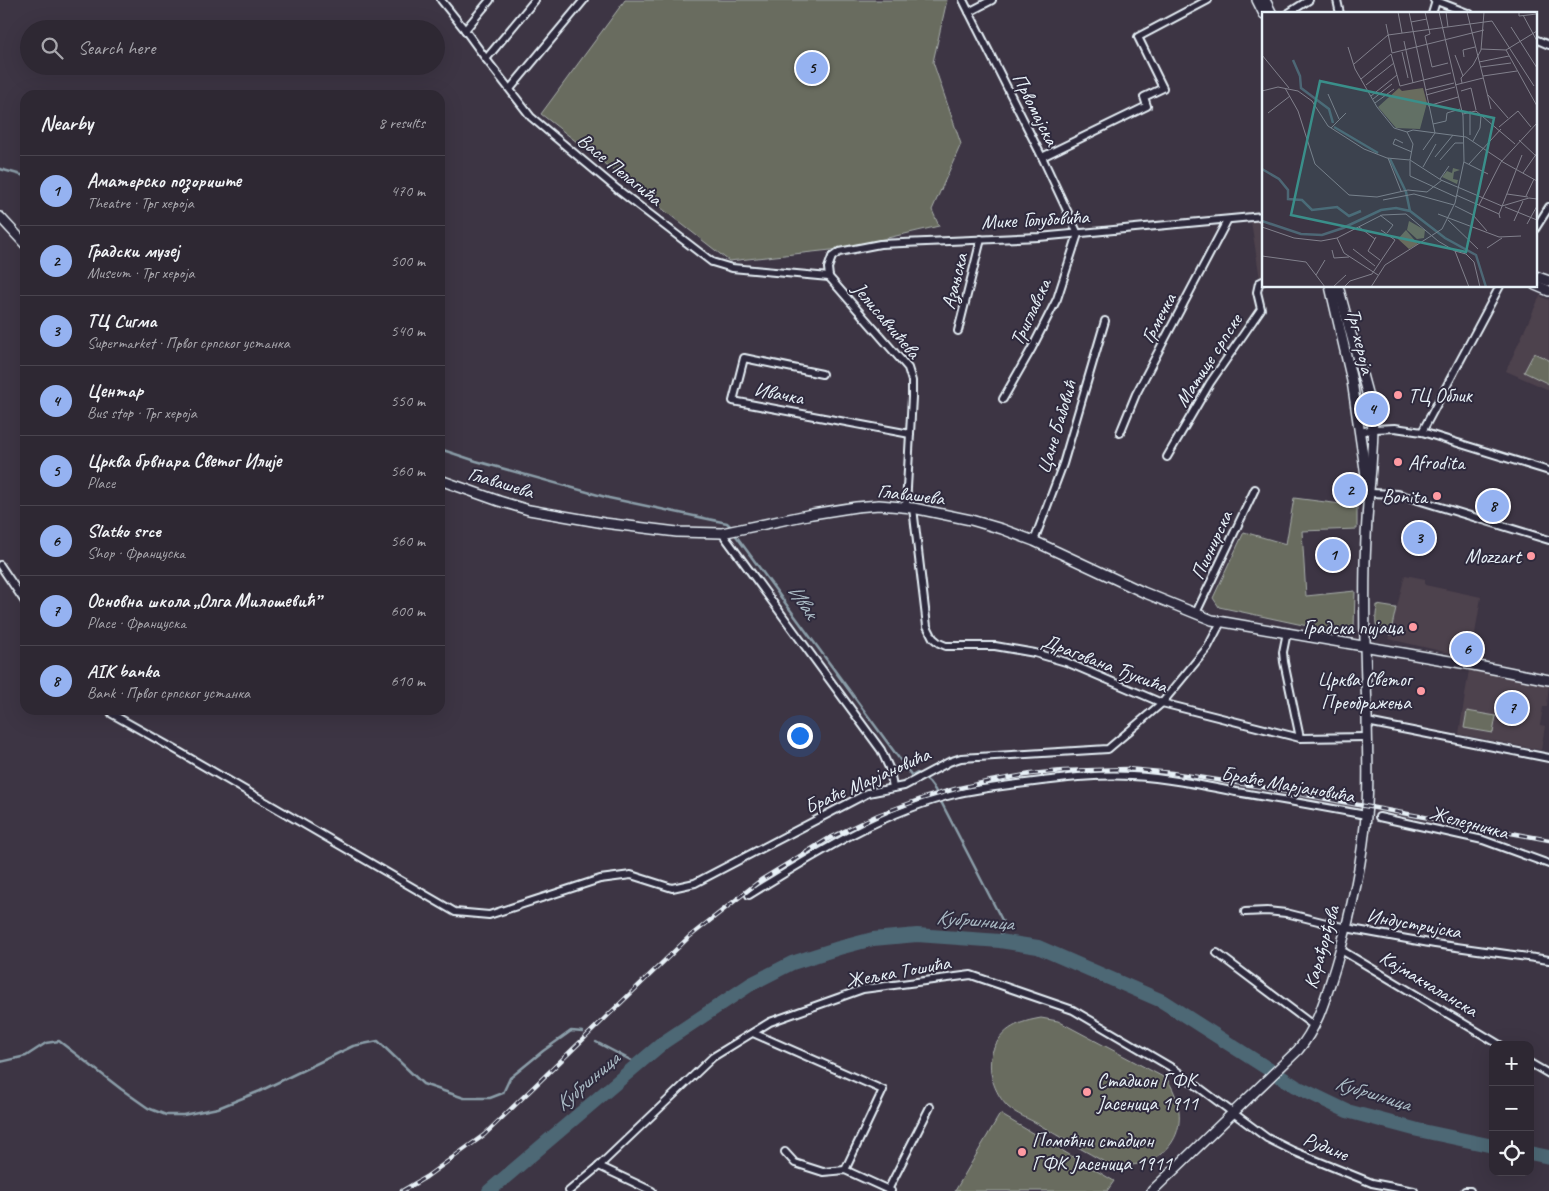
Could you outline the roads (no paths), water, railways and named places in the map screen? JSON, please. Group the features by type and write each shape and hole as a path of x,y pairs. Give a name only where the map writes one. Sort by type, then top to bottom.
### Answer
{"main road":[{"path":"1257,0 1263,12"},
{"path":"1265,0 1271,12"},
{"path":"0,217 20,239"},
{"path":"1536,276 1549,281"},
{"path":"1536,285 1549,291"},
{"name":"Трг хероја","path":"1330,288 1352,381 1369,493"},
{"name":"Трг хероја","path":"1338,288 1370,404 1374,429 1365,561 1365,646"},
{"name":"Главашева","path":"445,482 498,502 561,516 677,532 726,532 840,509 879,505 910,507 982,523 1034,541 1143,592 1221,622 1473,664 1549,680"},
{"name":"Карађорђева","path":"1152,1191 1298,1050 1314,1026 1341,950 1361,855 1368,794 1365,646"}],"street":[{"name":"Васе Пелагића","path":"441,0 531,117 617,189 712,262 732,268 830,277"},
{"path":"465,30 490,0"},
{"path":"486,59 535,0"},
{"path":"510,89 584,0"},
{"name":"Првомајска","path":"963,0 1042,157 1078,234"},
{"path":"969,12 992,0"},
{"path":"1042,157 1148,106 1144,98 1163,88 1138,37 1208,0"},
{"path":"1290,12 1309,0"},
{"path":"1435,1 1465,12"},
{"path":"1536,39 1549,45"},
{"path":"1536,227 1549,207"},
{"name":"Мике Голубовића","path":"830,277 828,268 832,257 839,252 880,244 1078,234 1262,216"},
{"name":"Грмечка","path":"1120,432 1136,394 1227,220"},
{"name":"Триглавска","path":"1003,400 1057,299 1078,234"},
{"name":"Азањска","path":"958,331 981,239"},
{"name":"Јелисавчићева","path":"830,277 908,368 912,389 910,507"},
{"name":"Матице српске","path":"1167,457 1210,383 1261,310 1257,292 1259,283 1262,282"},
{"path":"1422,432 1499,288"},
{"name":"Цане Бабовић","path":"1034,541 1068,450 1105,321"},
{"name":"Ивачка","path":"822,374 744,358 733,401 910,434"},
{"path":"1360,432 1395,428 1422,432 1549,471"},
{"name":"Пионирска","path":"1196,613 1255,489"},
{"path":"1369,493 1398,494 1549,540"},
{"name":"Драгована Ђукића","path":"910,507 927,626 933,638 939,643 954,647 995,646 1035,653 1080,668 1162,703 1300,738 1367,737"},
{"path":"726,532 881,750 890,770 893,788"},
{"path":"0,565 20,595"},
{"name":"Браће Марјановића","path":"114,715 455,912 489,915 600,880 631,875 672,888 695,883 868,793 904,786 934,769 961,758 1108,749 1162,703 1208,647 1221,622"},
{"path":"1287,632 1283,652 1284,662 1300,738"},
{"path":"1367,722 1549,758"},
{"name":"Браће Марјановића","path":"749,894 826,847 878,822 959,793 1002,786 1050,780 1130,776 1174,780 1366,815"},
{"name":"Железничка","path":"1379,817 1483,840 1549,864"},
{"name":"Индустријска","path":"1245,912 1267,911 1286,913 1346,928 1435,944 1549,960"},
{"name":"Кајмакчаланска","path":"1341,950 1493,1041"},
{"path":"1217,953 1314,1026"},
{"name":"Жељка Тошића","path":"570,1191 599,1166 713,1057 770,1022 862,990 971,975 1073,1010 1174,1069 1234,1112"},
{"path":"753,1033 883,1090 845,1170"},
{"path":"1534,1065 1549,1074"},
{"path":"785,1152 795,1163 823,1172 845,1170 889,1190 930,1107"},
{"name":"Рудине","path":"1234,1112 1267,1138 1293,1150 1372,1183 1414,1191"},
{"path":"599,1166 652,1191"},
{"path":"1465,1191 1470,1191"}],"waterway":[{"name":"Ивак","path":"0,169 20,175"},
{"name":"Ивак","path":"445,451 609,498 727,523 732,528"},
{"name":"Ивак","path":"734,533 912,776 917,773 929,782 935,790 1003,922 1000,941"},
{"name":"Кубршница","path":"489,1191 664,1042 751,984 792,963 839,948 873,939 917,935 1000,941 1038,947 1162,1001 1295,1086 1347,1111 1418,1130 1489,1145"},
{"path":"0,1062 26,1056 46,1043 59,1041 148,1108 166,1115 183,1115 218,1108 260,1091 353,1046 378,1041 423,1084 464,1098 490,1098 503,1093 510,1078 571,1031 583,1032"},
{"path":"596,1042 638,1064"},
{"name":"Кубршница","path":"1534,1154 1549,1157"}],"railway":[{"path":"402,1191 426,1177 484,1135 689,937 761,880 828,839 878,815 924,798 955,789 1031,774 1127,769 1172,773 1256,786 1549,840"}],"place":[{"name":"Црква брвнара Светог Илије","path":"812,68"},
{"name":"ТЦ Облик","path":"1398,395"},
{"name":"Центар","path":"1372,409"},
{"name":"Afrodita","path":"1398,462"},
{"name":"Градски музеј","path":"1350,490"},
{"name":"Bonita","path":"1437,496"},
{"name":"AIK banka","path":"1493,506"},
{"name":"ТЦ Сигма","path":"1419,538"},
{"name":"Аматерско позориште","path":"1333,555"},
{"name":"Mozzart","path":"1531,556"},
{"name":"Градска пијаца","path":"1413,627"},
{"name":"Slatko srce","path":"1467,649"},
{"name":"Црква Светог Преображења","path":"1421,691"},
{"name":"Основна школа „Олга Милошевић”","path":"1512,708"},
{"name":"Стадион ГФК Јасеница 1911","path":"1087,1092"},
{"name":"Помоћни стадион ГФК Јасеница 1911","path":"1022,1152"}]}
